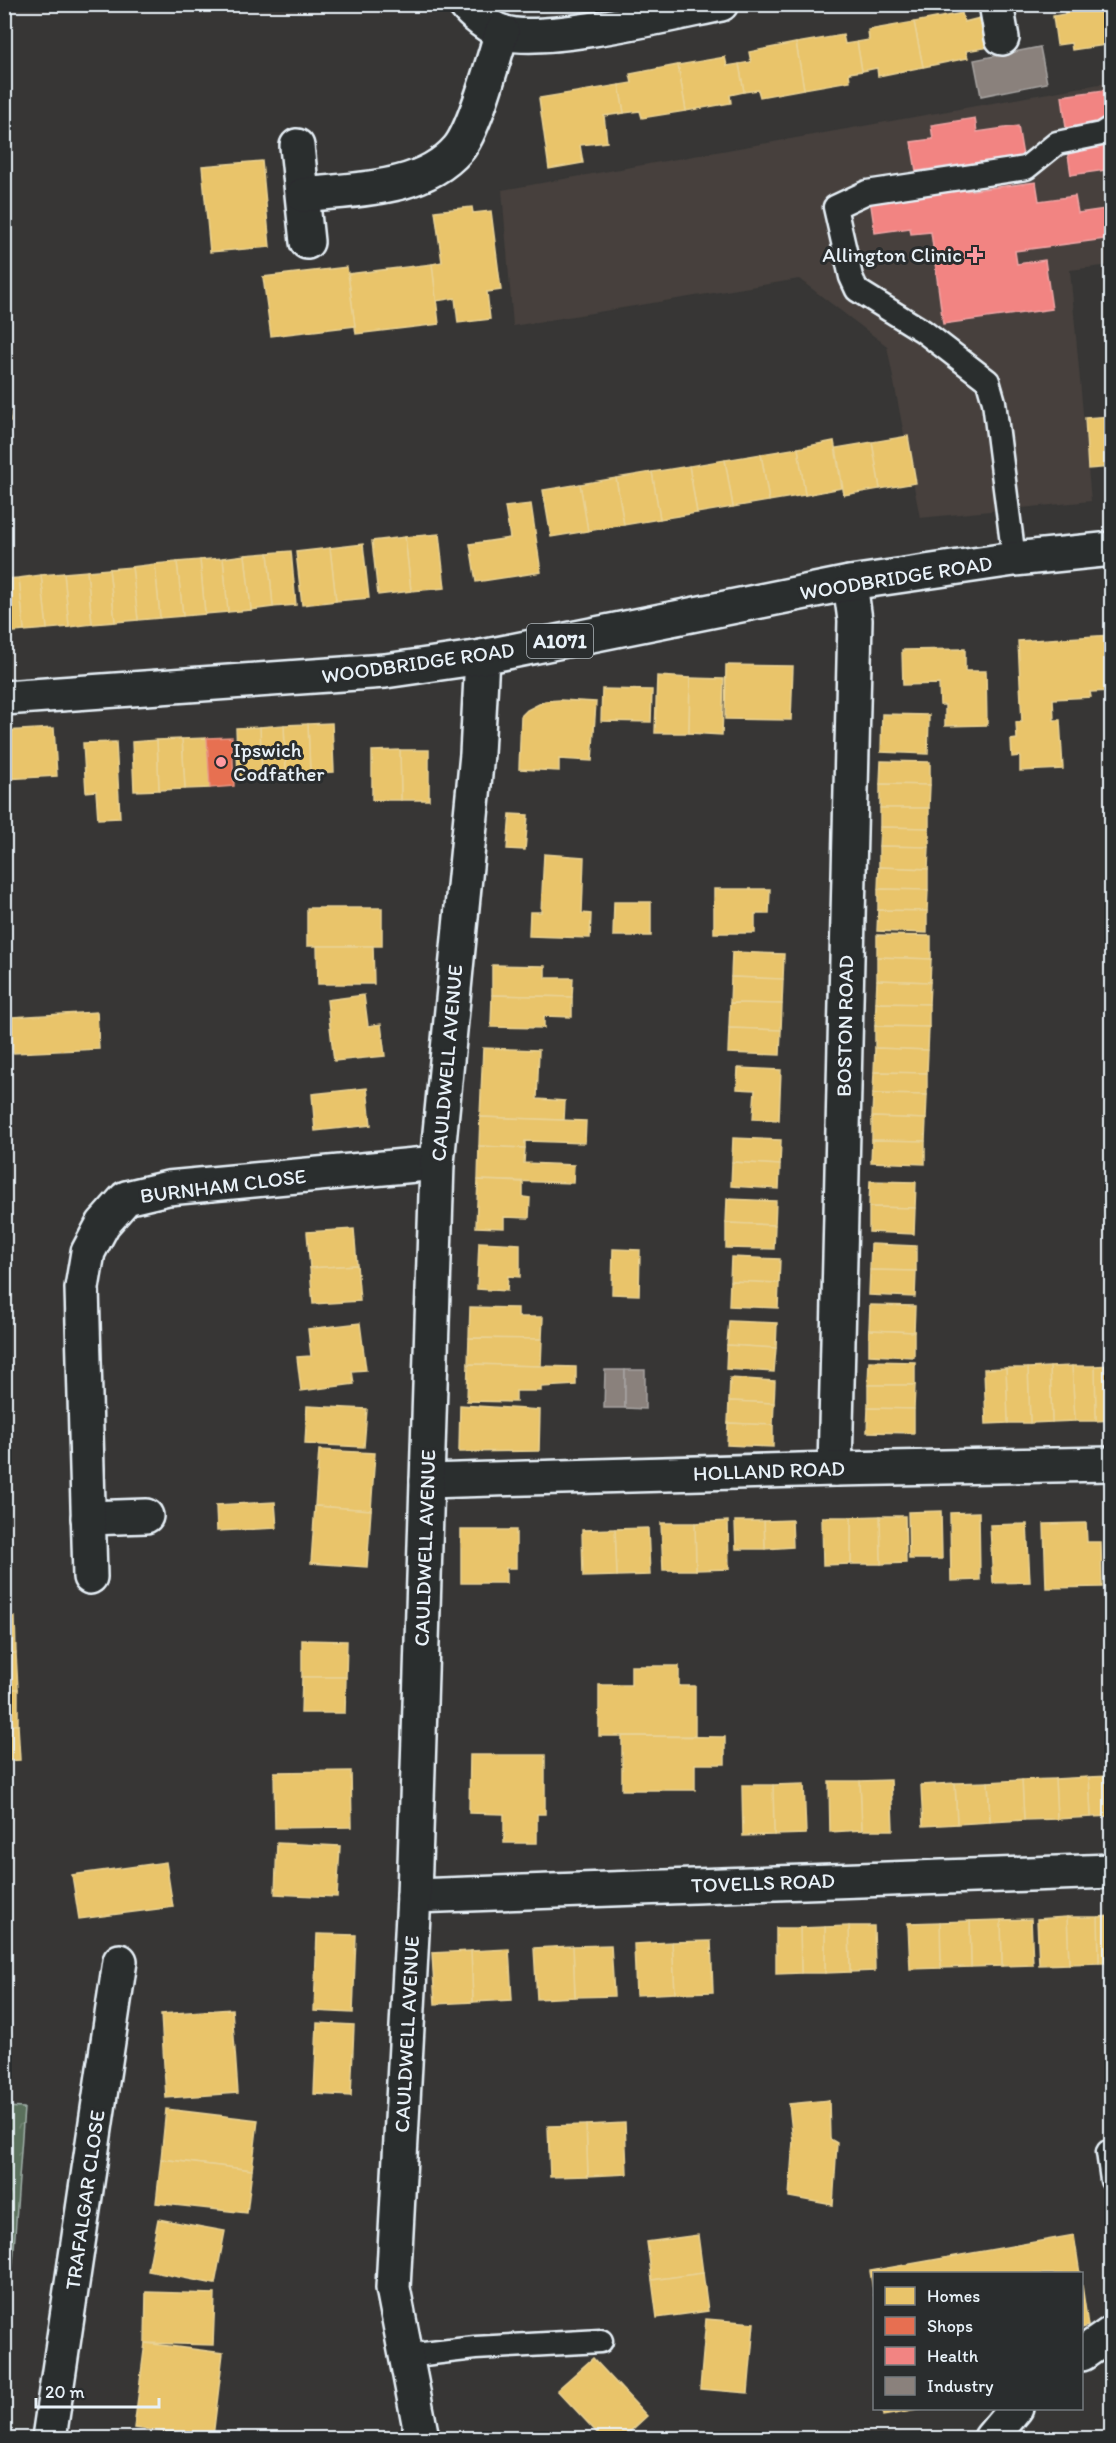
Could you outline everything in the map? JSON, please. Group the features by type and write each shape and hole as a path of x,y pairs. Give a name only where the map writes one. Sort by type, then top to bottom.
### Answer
{"street":[{"path":"465,4 502,32 560,34 721,4"},
{"path":"996,4 1002,38"},
{"path":"303,195 406,182 440,166 459,147 476,111 502,32"},
{"path":"297,146 307,242"},
{"name":"WOODBRIDGE ROAD","path":"4,699 366,673 482,657 850,583 1014,559 1112,549"},
{"name":"BOSTON ROAD","path":"835,1469 855,620 850,583"},
{"name":"CAULDWELL AVENUE","path":"422,2439 393,2288 414,1896 437,1163 477,754 482,657"},
{"name":"BURNHAM CLOSE","path":"90,1577 82,1288 88,1252 103,1224 126,1198 168,1188 437,1163"},
{"name":"HOLLAND ROAD","path":"427,1481 835,1469 1112,1464"},
{"path":"88,1518 146,1516"},
{"name":"TOVELLS ROAD","path":"414,1896 1112,1871"},
{"name":"TRAFALGAR CLOSE","path":"49,2439 120,1961"},
{"path":"1083,2353 1112,2333"},
{"path":"991,2439 1015,2410"}],"lane":[{"path":"1014,559 994,402 988,381 923,330 857,290 851,278 835,207 867,192 1026,168 1057,143 1101,134 1112,127"},
{"path":"1108,2151 1112,2180"},
{"path":"406,2356 475,2348 601,2341"}],"shaded area":[{"path":"1111,82 1111,265 1070,270 1091,501 920,518 887,346 799,279 513,326 502,190"}],"green space":[{"path":"5,2107 24,2108 13,2263 5,2322"}],"building: Homes":[{"path":"1111,4 1112,44 1072,50 1071,43 1057,45 1053,16 1065,14 1064,5"},
{"path":"962,13 964,22 984,17 990,47 966,51 968,58 923,67 914,22"},
{"path":"914,22 923,67 878,76 877,68 862,71 857,42 869,40 868,30"},
{"path":"843,35 845,44 857,42 862,71 849,73 850,81 804,89 796,43"},
{"path":"796,43 804,89 760,97 758,90 744,92 739,64 751,62 749,52"},
{"path":"725,57 727,66 739,64 744,92 730,95 731,103 686,111 678,65"},
{"path":"678,65 686,111 642,118 640,111 624,113 619,85 632,83 630,74"},
{"path":"619,85 624,113 604,116 607,142 580,145 583,163 549,169 539,98"},
{"path":"262,161 270,247 210,252 202,166"},
{"path":"472,207 473,213 491,211 501,290 487,292 490,319 458,323 455,298 436,301 432,264 442,262 435,211"},
{"path":"432,264 439,324 356,334 348,274"},
{"path":"347,267 355,326 271,336 263,277"},
{"path":"7,394 10,422 4,423 4,395"},
{"path":"1112,416 1112,467 1088,469 1085,418"},
{"path":"908,436 916,483 880,489 872,442"},
{"path":"834,441 842,488 805,495 798,448"},
{"path":"872,442 880,489 844,495 836,448"},
{"path":"798,448 805,495 769,501 761,454"},
{"path":"761,454 769,501 733,507 725,460"},
{"path":"725,460 733,507 697,513 689,466"},
{"path":"689,466 697,513 660,519 652,472"},
{"path":"652,472 660,519 624,525 616,478"},
{"path":"616,478 624,525 588,531 580,484"},
{"path":"580,484 588,531 551,537 543,490"},
{"path":"531,504 541,572 476,582 470,544 510,538 505,507"},
{"path":"439,534 445,588 411,591 405,537"},
{"path":"405,537 411,591 378,595 372,541"},
{"path":"363,544 369,598 336,601 330,548"},
{"path":"330,548 336,601 302,605 296,552"},
{"path":"291,551 296,605 273,607 268,553"},
{"path":"268,553 273,607 251,610 245,555"},
{"path":"245,555 251,610 228,612 223,558"},
{"path":"223,558 228,612 205,614 200,560"},
{"path":"200,560 205,614 183,616 177,562"},
{"path":"177,562 183,616 160,618 155,564"},
{"path":"155,564 160,618 138,620 132,567"},
{"path":"132,567 138,620 115,622 109,569"},
{"path":"109,569 115,622 92,624 87,571"},
{"path":"87,571 92,624 69,627 64,573"},
{"path":"64,573 69,627 47,629 41,575"},
{"path":"41,575 47,629 24,631 19,578"},
{"path":"19,578 24,631 4,633 4,579"},
{"path":"1112,635 1112,691 1090,692 1091,697 1053,699 1054,720 1060,720 1063,769 1020,771 1020,756 1012,757 1011,740 1017,739 1016,722 1022,722 1018,641"},
{"path":"965,649 965,671 986,671 987,725 945,726 945,705 940,705 939,684 903,685 902,650"},
{"path":"726,665 793,666 791,720 725,719"},
{"path":"657,676 690,678 689,733 655,733"},
{"path":"690,678 724,679 722,735 689,733"},
{"path":"602,689 652,690 651,722 601,721"},
{"path":"545,701 596,702 592,761 559,759 559,771 519,769 521,716 527,710"},
{"path":"882,714 929,715 928,754 881,752"},
{"path":"332,723 334,772 310,773 308,724"},
{"path":"308,724 310,773 286,774 284,725"},
{"path":"284,725 286,774 262,776 260,727"},
{"path":"260,727 262,776 238,776 236,728"},
{"path":"54,728 57,776 4,779 4,731"},
{"path":"207,738 210,788 185,789 182,739"},
{"path":"182,739 185,789 159,790 157,740"},
{"path":"157,740 159,790 134,791 132,742"},
{"path":"116,742 120,818 98,819 96,791 86,792 83,743"},
{"path":"400,750 429,750 429,800 401,800"},
{"path":"400,750 401,800 372,800 372,751"},
{"path":"881,761 930,762 930,785 880,784"},
{"path":"880,784 930,785 929,808 880,808"},
{"path":"880,808 929,808 929,828 880,827"},
{"path":"510,814 528,815 525,850 507,849"},
{"path":"880,827 929,828 929,847 879,846"},
{"path":"879,846 929,847 928,869 879,867"},
{"path":"544,854 584,857 582,913 591,914 590,938 529,936 530,912 541,912"},
{"path":"879,867 928,869 928,890 878,889"},
{"path":"714,889 770,889 769,914 755,914 755,933 714,933"},
{"path":"878,889 928,890 927,911 878,910"},
{"path":"614,902 651,902 651,936 613,936"},
{"path":"307,908 382,908 382,946 307,946"},
{"path":"878,910 927,911 927,933 877,931"},
{"path":"877,935 931,936 931,959 877,957"},
{"path":"317,946 373,946 374,984 318,984"},
{"path":"732,952 784,954 783,979 731,977"},
{"path":"877,957 931,959 930,982 877,980"},
{"path":"492,965 545,966 545,978 573,978 572,997 492,995"},
{"path":"731,977 783,979 782,1004 730,1003"},
{"path":"877,980 930,982 929,1004 876,1003"},
{"path":"364,995 368,1026 381,1024 385,1056 334,1061 327,1000"},
{"path":"492,995 572,997 572,1017 544,1016 544,1028 491,1027"},
{"path":"730,1003 782,1004 781,1030 729,1028"},
{"path":"876,1003 929,1004 929,1027 875,1026"},
{"path":"97,1012 99,1049 13,1053 12,1017"},
{"path":"875,1026 929,1027 928,1050 875,1048"},
{"path":"729,1028 781,1030 780,1055 728,1053"},
{"path":"483,1048 539,1050 537,1099 565,1101 564,1120 480,1117"},
{"path":"875,1048 928,1050 927,1073 874,1072"},
{"path":"738,1068 781,1070 779,1120 753,1119 755,1090 737,1089"},
{"path":"874,1072 927,1073 927,1095 873,1094"},
{"path":"367,1088 371,1125 315,1131 312,1094"},
{"path":"873,1094 927,1095 926,1119 872,1117"},
{"path":"480,1117 586,1121 585,1143 525,1141 525,1148 479,1146"},
{"path":"872,1117 926,1119 925,1141 872,1140"},
{"path":"733,1138 781,1140 780,1165 732,1162"},
{"path":"872,1140 925,1141 925,1164 871,1162"},
{"path":"479,1146 525,1148 524,1163 574,1165 573,1183 478,1180"},
{"path":"732,1162 780,1165 779,1189 731,1186"},
{"path":"478,1180 523,1182 523,1197 530,1198 529,1218 504,1217 504,1228 476,1227"},
{"path":"870,1181 916,1182 915,1208 869,1207"},
{"path":"727,1199 776,1201 775,1225 726,1223"},
{"path":"869,1207 915,1208 914,1234 869,1232"},
{"path":"726,1223 775,1225 774,1249 726,1248"},
{"path":"354,1229 357,1265 310,1268 307,1232"},
{"path":"479,1242 520,1244 520,1277 508,1276 507,1291 477,1289"},
{"path":"871,1244 916,1246 916,1271 870,1270"},
{"path":"613,1249 640,1250 639,1295 612,1294"},
{"path":"731,1257 780,1259 779,1283 730,1281"},
{"path":"357,1265 360,1301 313,1304 310,1268"},
{"path":"870,1270 916,1271 915,1297 869,1295"},
{"path":"730,1281 779,1283 778,1308 729,1306"},
{"path":"870,1305 915,1306 914,1332 869,1330"},
{"path":"470,1307 518,1308 518,1317 543,1317 542,1339 469,1338"},
{"path":"729,1321 777,1323 776,1348 727,1345"},
{"path":"360,1323 366,1370 352,1371 354,1384 301,1391 297,1357 311,1356 308,1329"},
{"path":"869,1330 914,1332 914,1357 869,1355"},
{"path":"469,1338 542,1339 541,1366 468,1364"},
{"path":"727,1345 776,1348 774,1372 726,1369"},
{"path":"869,1361 915,1362 915,1385 868,1385"},
{"path":"468,1364 576,1367 576,1385 541,1387 541,1391 516,1391 516,1402 467,1401"},
{"path":"1112,1365 1112,1420 1096,1421 1095,1366"},
{"path":"1072,1366 1095,1366 1096,1421 1075,1421"},
{"path":"1072,1366 1075,1421 1052,1422 1050,1367"},
{"path":"1050,1367 1052,1422 1030,1423 1028,1368"},
{"path":"1006,1368 1028,1368 1030,1423 1008,1423"},
{"path":"1006,1368 1008,1423 986,1424 984,1369"},
{"path":"730,1378 775,1381 774,1403 729,1401"},
{"path":"868,1385 915,1385 914,1409 868,1408"},
{"path":"729,1401 774,1403 773,1425 728,1423"},
{"path":"460,1405 540,1410 539,1451 459,1452"},
{"path":"307,1406 367,1409 364,1447 305,1444"},
{"path":"868,1408 914,1409 914,1433 867,1432"},
{"path":"728,1423 773,1425 773,1447 727,1445"},
{"path":"319,1450 375,1453 371,1510 315,1506"},
{"path":"275,1502 277,1528 217,1531 216,1505"},
{"path":"315,1506 371,1510 367,1567 311,1563"},
{"path":"941,1511 942,1559 909,1559 908,1512"},
{"path":"979,1512 980,1580 951,1581 950,1513"},
{"path":"880,1516 905,1516 906,1563 881,1564"},
{"path":"880,1516 881,1564 851,1564 851,1517"},
{"path":"822,1517 851,1517 851,1564 823,1565"},
{"path":"792,1520 793,1547 765,1549 764,1521"},
{"path":"728,1521 729,1569 696,1570 695,1523"},
{"path":"735,1521 764,1521 765,1549 736,1549"},
{"path":"661,1523 695,1523 696,1570 663,1570"},
{"path":"1086,1523 1087,1542 1101,1542 1102,1587 1046,1588 1044,1524"},
{"path":"1027,1524 1030,1582 993,1583 990,1525"},
{"path":"648,1528 650,1575 617,1576 615,1529"},
{"path":"615,1529 617,1576 583,1577 582,1530"},
{"path":"461,1530 516,1530 516,1568 506,1568 506,1583 461,1583"},
{"path":"4,1581 7,1581 8,1618 4,1618"},
{"path":"15,1617 16,1653 4,1654 4,1618"},
{"path":"302,1640 347,1641 346,1677 302,1677"},
{"path":"16,1653 18,1689 4,1689 4,1654"},
{"path":"631,1666 679,1666 679,1686 695,1686 695,1736 599,1736 599,1685 631,1685"},
{"path":"302,1677 346,1677 345,1713 301,1713"},
{"path":"4,1689 18,1689 18,1725 4,1725"},
{"path":"4,1725 18,1725 20,1760 4,1761"},
{"path":"622,1736 725,1737 725,1764 695,1764 695,1790 622,1790"},
{"path":"470,1755 545,1755 545,1814 537,1814 537,1843 504,1843 504,1814 469,1813"},
{"path":"351,1771 352,1827 275,1828 274,1772"},
{"path":"1112,1776 1112,1816 1091,1817 1089,1777"},
{"path":"1089,1777 1091,1817 1057,1819 1055,1779"},
{"path":"1055,1779 1057,1819 1024,1820 1022,1780"},
{"path":"891,1780 893,1830 862,1830 860,1781"},
{"path":"1022,1780 1024,1820 990,1822 988,1782"},
{"path":"829,1781 860,1781 862,1830 830,1832"},
{"path":"988,1782 990,1822 957,1824 955,1783"},
{"path":"955,1783 957,1824 923,1826 921,1785"},
{"path":"804,1784 806,1834 774,1835 773,1785"},
{"path":"742,1785 773,1785 774,1835 743,1836"},
{"path":"277,1843 340,1846 337,1897 275,1894"},
{"path":"166,1862 173,1907 79,1919 72,1875"},
{"path":"1112,1916 1112,1963 1099,1963 1098,1917"},
{"path":"1067,1917 1098,1917 1099,1963 1069,1964"},
{"path":"1067,1917 1069,1964 1039,1965 1037,1919"},
{"path":"1031,1919 1033,1965 1002,1966 1001,1920"},
{"path":"1001,1920 1002,1966 971,1967 970,1921"},
{"path":"970,1921 971,1967 941,1968 940,1922"},
{"path":"940,1922 941,1968 910,1969 908,1923"},
{"path":"849,1926 874,1926 875,1971 850,1972"},
{"path":"849,1926 850,1972 825,1973 825,1927"},
{"path":"825,1927 825,1973 801,1973 800,1928"},
{"path":"776,1928 800,1928 801,1973 776,1974"},
{"path":"317,1934 356,1935 353,2013 314,2011"},
{"path":"711,1941 713,1992 675,1993 672,1942"},
{"path":"672,1942 675,1993 636,1995 634,1944"},
{"path":"611,1945 614,1996 575,1997 573,1946"},
{"path":"573,1946 575,1997 537,1999 534,1948"},
{"path":"509,1949 512,2000 473,2002 471,1951"},
{"path":"471,1951 473,2002 435,2004 432,1953"},
{"path":"232,2009 238,2093 166,2098 161,2014"},
{"path":"317,2023 354,2025 351,2096 314,2094"},
{"path":"829,2100 830,2139 837,2143 833,2205 789,2197 793,2141 789,2104"},
{"path":"166,2109 258,2120 252,2170 161,2159"},
{"path":"625,2123 627,2174 588,2176 586,2125"},
{"path":"586,2125 588,2176 550,2177 548,2126"},
{"path":"161,2159 252,2170 247,2213 156,2203"},
{"path":"158,2219 225,2231 215,2284 148,2271"},
{"path":"698,2235 703,2273 652,2280 647,2242"},
{"path":"1074,2235 1080,2272 873,2272 873,2290 870,2271"},
{"path":"703,2273 708,2311 657,2318 652,2280"},
{"path":"146,2292 215,2294 213,2345 145,2343"},
{"path":"1083,2292 1088,2326 1083,2328"},
{"path":"706,2319 754,2323 748,2393 700,2389"},
{"path":"145,2343 223,2353 213,2437 134,2428"},
{"path":"593,2358 647,2416 623,2438 602,2438 557,2390"},
{"path":"882,2410 918,2410 883,2416"}],"building: Shops":[{"name":"Ipswich Codfather","path":"232,737 234,786 210,788 207,738"}],"building: Health":[{"path":"1111,89 1112,122 1066,128 1062,96"},
{"path":"975,118 977,132 1018,126 1023,156 916,171 911,142 933,139 931,125"},
{"path":"1112,142 1112,169 1071,175 1067,148"},
{"name":"Allington Clinic","path":"1036,182 1039,201 1075,196 1078,213 1112,208 1112,238 1015,251 1017,264 1045,260 1052,309 943,324 931,232 911,234 910,228 875,233 870,199 967,186 967,191"}],"building: Industry":[{"path":"1040,47 1047,83 981,96 974,60"},
{"path":"605,1370 625,1370 625,1408 604,1408"},
{"path":"625,1370 645,1370 645,1409 625,1408"}],"place":[{"name":"Allington Clinic","path":"975,255"},
{"name":"Ipswich Codfather","path":"221,762"}]}
